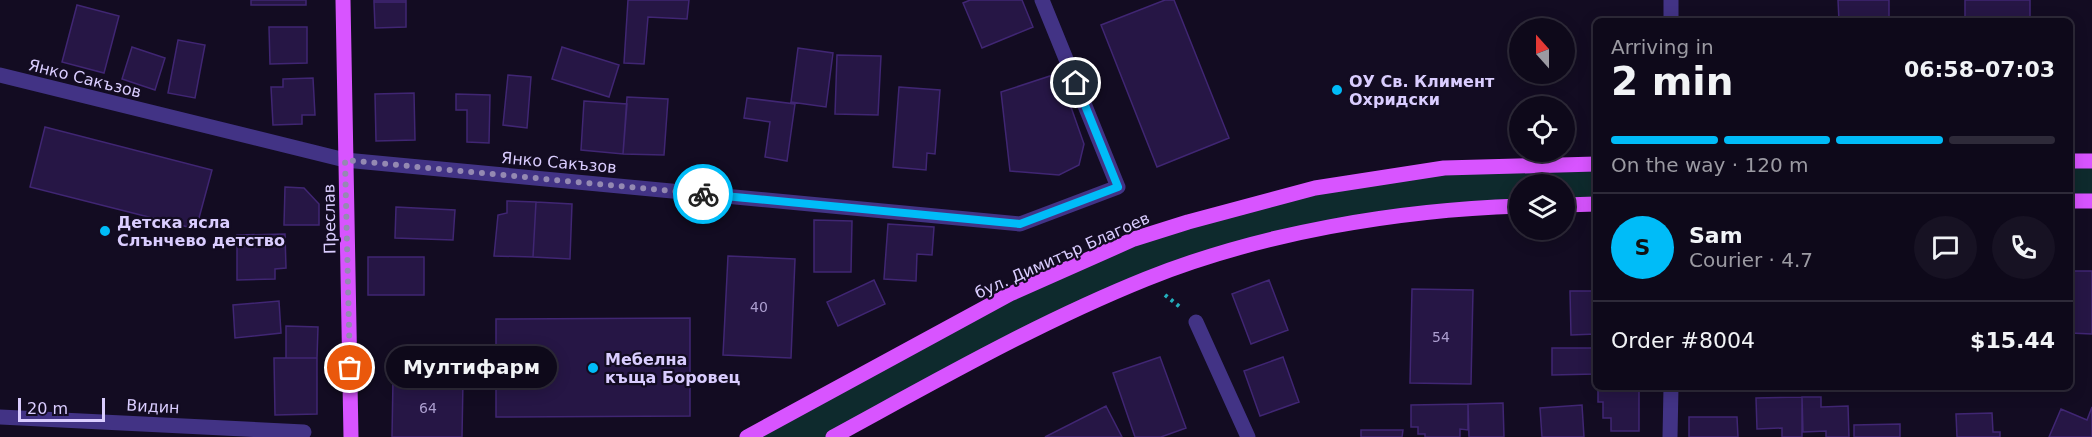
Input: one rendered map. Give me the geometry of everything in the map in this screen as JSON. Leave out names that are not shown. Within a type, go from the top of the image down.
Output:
[{"type":"main road","name":"Преслав","points":[[343,0],[351,437]]},
{"type":"main road","points":[[2073,161],[2092,160]]},
{"type":"main road","name":"бул. Димитър Благоев","points":[[747,437],[1010,294],[1134,239],[1177,225],[1315,188],[1444,168],[1593,164]]},
{"type":"main road","points":[[2073,201],[2092,201]]},
{"type":"main road","points":[[1575,205],[1593,204]]},
{"type":"main road","points":[[833,437],[1027,332],[1147,279],[1203,259],[1316,229],[1456,208],[1509,207]]},
{"type":"street","name":"Янко Сакъзов","points":[[0,75],[345,160],[1020,224],[1118,187],[1042,0]]},
{"type":"street","points":[[1671,0],[1671,18]]},
{"type":"street","points":[[1196,322],[1248,437]]},
{"type":"street","points":[[1671,390],[1671,437]]},
{"type":"street","name":"Видин","points":[[0,417],[304,432]]},
{"type":"path","points":[[1147,279],[1196,322]]},
{"type":"green space","points":[[2073,161],[2092,161],[2092,201],[2073,201]]},
{"type":"green space","points":[[1593,164],[1593,204],[1575,205],[1575,174],[1509,174],[1509,207],[1316,229],[1147,279],[833,437],[747,437],[1010,294],[1188,222],[1444,168]]},
{"type":"building","points":[[251,0],[306,0],[306,5],[251,5]]},
{"type":"building","points":[[374,0],[406,0],[406,2],[374,2]]},
{"type":"building","points":[[628,0],[689,0],[687,19],[648,17],[644,64],[624,63]]},
{"type":"building","points":[[970,0],[1022,0],[1033,27],[982,48],[963,3]]},
{"type":"building","points":[[1165,0],[1174,0],[1229,138],[1157,167],[1101,25]]},
{"type":"building","points":[[1838,0],[1889,0],[1889,18],[1839,18]]},
{"type":"building","points":[[1965,0],[2030,0],[2030,18],[1965,18]]},
{"type":"building","points":[[374,2],[406,2],[406,27],[375,28]]},
{"type":"building","points":[[77,5],[119,16],[104,73],[62,62]]},
{"type":"building","points":[[269,27],[307,27],[307,63],[270,64]]},
{"type":"building","points":[[178,40],[205,45],[195,98],[168,93]]},
{"type":"building","points":[[132,47],[165,58],[155,90],[122,79]]},
{"type":"building","points":[[562,47],[619,65],[609,97],[552,79]]},
{"type":"building","points":[[798,48],[833,53],[826,107],[791,102]]},
{"type":"building","points":[[837,55],[881,56],[878,115],[835,114]]},
{"type":"building","points":[[1059,73],[1084,144],[1079,165],[1059,175],[1010,171],[1001,92]]},
{"type":"building","points":[[508,75],[531,77],[527,128],[503,125]]},
{"type":"building","points":[[313,78],[315,115],[302,115],[302,124],[273,125],[271,87],[283,87],[283,79]]},
{"type":"building","points":[[899,87],[940,90],[935,154],[927,153],[926,170],[893,167]]},
{"type":"building","points":[[414,93],[415,140],[376,141],[375,94]]},
{"type":"building","points":[[456,94],[490,95],[489,143],[467,142],[467,110],[456,110]]},
{"type":"building","points":[[627,97],[668,99],[664,155],[623,154]]},
{"type":"building","points":[[747,98],[795,104],[787,161],[765,157],[770,122],[744,118]]},
{"type":"building","points":[[584,101],[627,104],[623,154],[581,150]]},
{"type":"building","points":[[45,127],[212,170],[196,229],[30,187]]},
{"type":"building","points":[[285,187],[304,188],[319,204],[319,225],[284,225]]},
{"type":"building","points":[[507,201],[536,202],[533,257],[494,256],[498,215],[507,213]]},
{"type":"building","points":[[536,202],[572,204],[570,259],[533,257]]},
{"type":"building","points":[[396,207],[455,210],[453,240],[395,238]]},
{"type":"building","points":[[814,220],[852,221],[851,272],[814,272]]},
{"type":"building","points":[[888,224],[934,227],[932,255],[917,254],[916,281],[884,279]]},
{"type":"building","points":[[285,234],[286,268],[275,269],[275,279],[237,280],[237,235]]},
{"type":"building","points":[[728,256],[795,259],[791,358],[723,355]]},
{"type":"building","points":[[368,257],[424,257],[424,295],[368,295]]},
{"type":"building","points":[[2073,271],[2092,271],[2092,334],[2073,333]]},
{"type":"building","points":[[874,280],[885,304],[838,326],[827,302]]},
{"type":"building","points":[[1269,280],[1288,330],[1251,344],[1232,294]]},
{"type":"building","points":[[1412,289],[1473,290],[1471,384],[1410,383]]},
{"type":"building","points":[[1570,291],[1593,291],[1593,334],[1571,335]]},
{"type":"building","points":[[279,301],[281,333],[235,338],[233,305]]},
{"type":"building","name":"Мебелна къща Боровец","points":[[690,318],[690,416],[496,417],[496,319]]},
{"type":"building","points":[[286,326],[318,327],[317,358],[286,358]]},
{"type":"building","points":[[1552,348],[1593,348],[1593,374],[1552,375]]},
{"type":"building","points":[[1160,357],[1186,428],[1161,437],[1135,437],[1113,373]]},
{"type":"building","points":[[1283,357],[1299,402],[1260,416],[1244,371]]},
{"type":"building","points":[[274,358],[317,358],[317,414],[275,415]]},
{"type":"building","points":[[393,379],[463,380],[462,437],[392,437]]},
{"type":"building","points":[[1598,390],[1639,390],[1639,431],[1611,431],[1611,418],[1603,418],[1603,402],[1598,402]]},
{"type":"building","points":[[1802,397],[1802,437],[1782,437],[1782,428],[1757,429],[1756,398]]},
{"type":"building","points":[[1802,397],[1821,397],[1821,407],[1848,406],[1849,437],[1826,437],[1826,431],[1803,432]]},
{"type":"building","points":[[1503,403],[1504,437],[1469,437],[1468,404]]},
{"type":"building","points":[[1468,404],[1468,430],[1460,429],[1460,437],[1425,437],[1425,434],[1418,434],[1418,427],[1411,427],[1411,405]]},
{"type":"building","points":[[1582,405],[1584,437],[1542,437],[1540,408]]},
{"type":"building","points":[[1106,406],[1122,437],[1045,437]]},
{"type":"building","points":[[2092,407],[2092,437],[2049,437],[2061,409],[2087,420]]},
{"type":"building","points":[[1992,413],[1993,432],[2000,432],[2000,437],[1957,437],[1956,414]]},
{"type":"building","points":[[1689,417],[1737,417],[1738,437],[1689,437]]},
{"type":"building","points":[[1900,424],[1900,437],[1854,437],[1854,425]]},
{"type":"building","points":[[1361,430],[1403,430],[1402,437],[1361,437]]},
{"type":"way so far","points":[[350,368],[345,160],[703,194]]},
{"type":"place","name":"ОУ Св. Климент Охридски","points":[[1337,90]]},
{"type":"place","name":"Детска ясла Слънчево детство","points":[[105,231]]},
{"type":"place","name":"Мултифарм","points":[[350,368]]},
{"type":"place","name":"Мебелна къща Боровец","points":[[593,368]]},
{"type":"route","points":[[703,194],[1020,224],[1118,187],[1076,83]]}]
